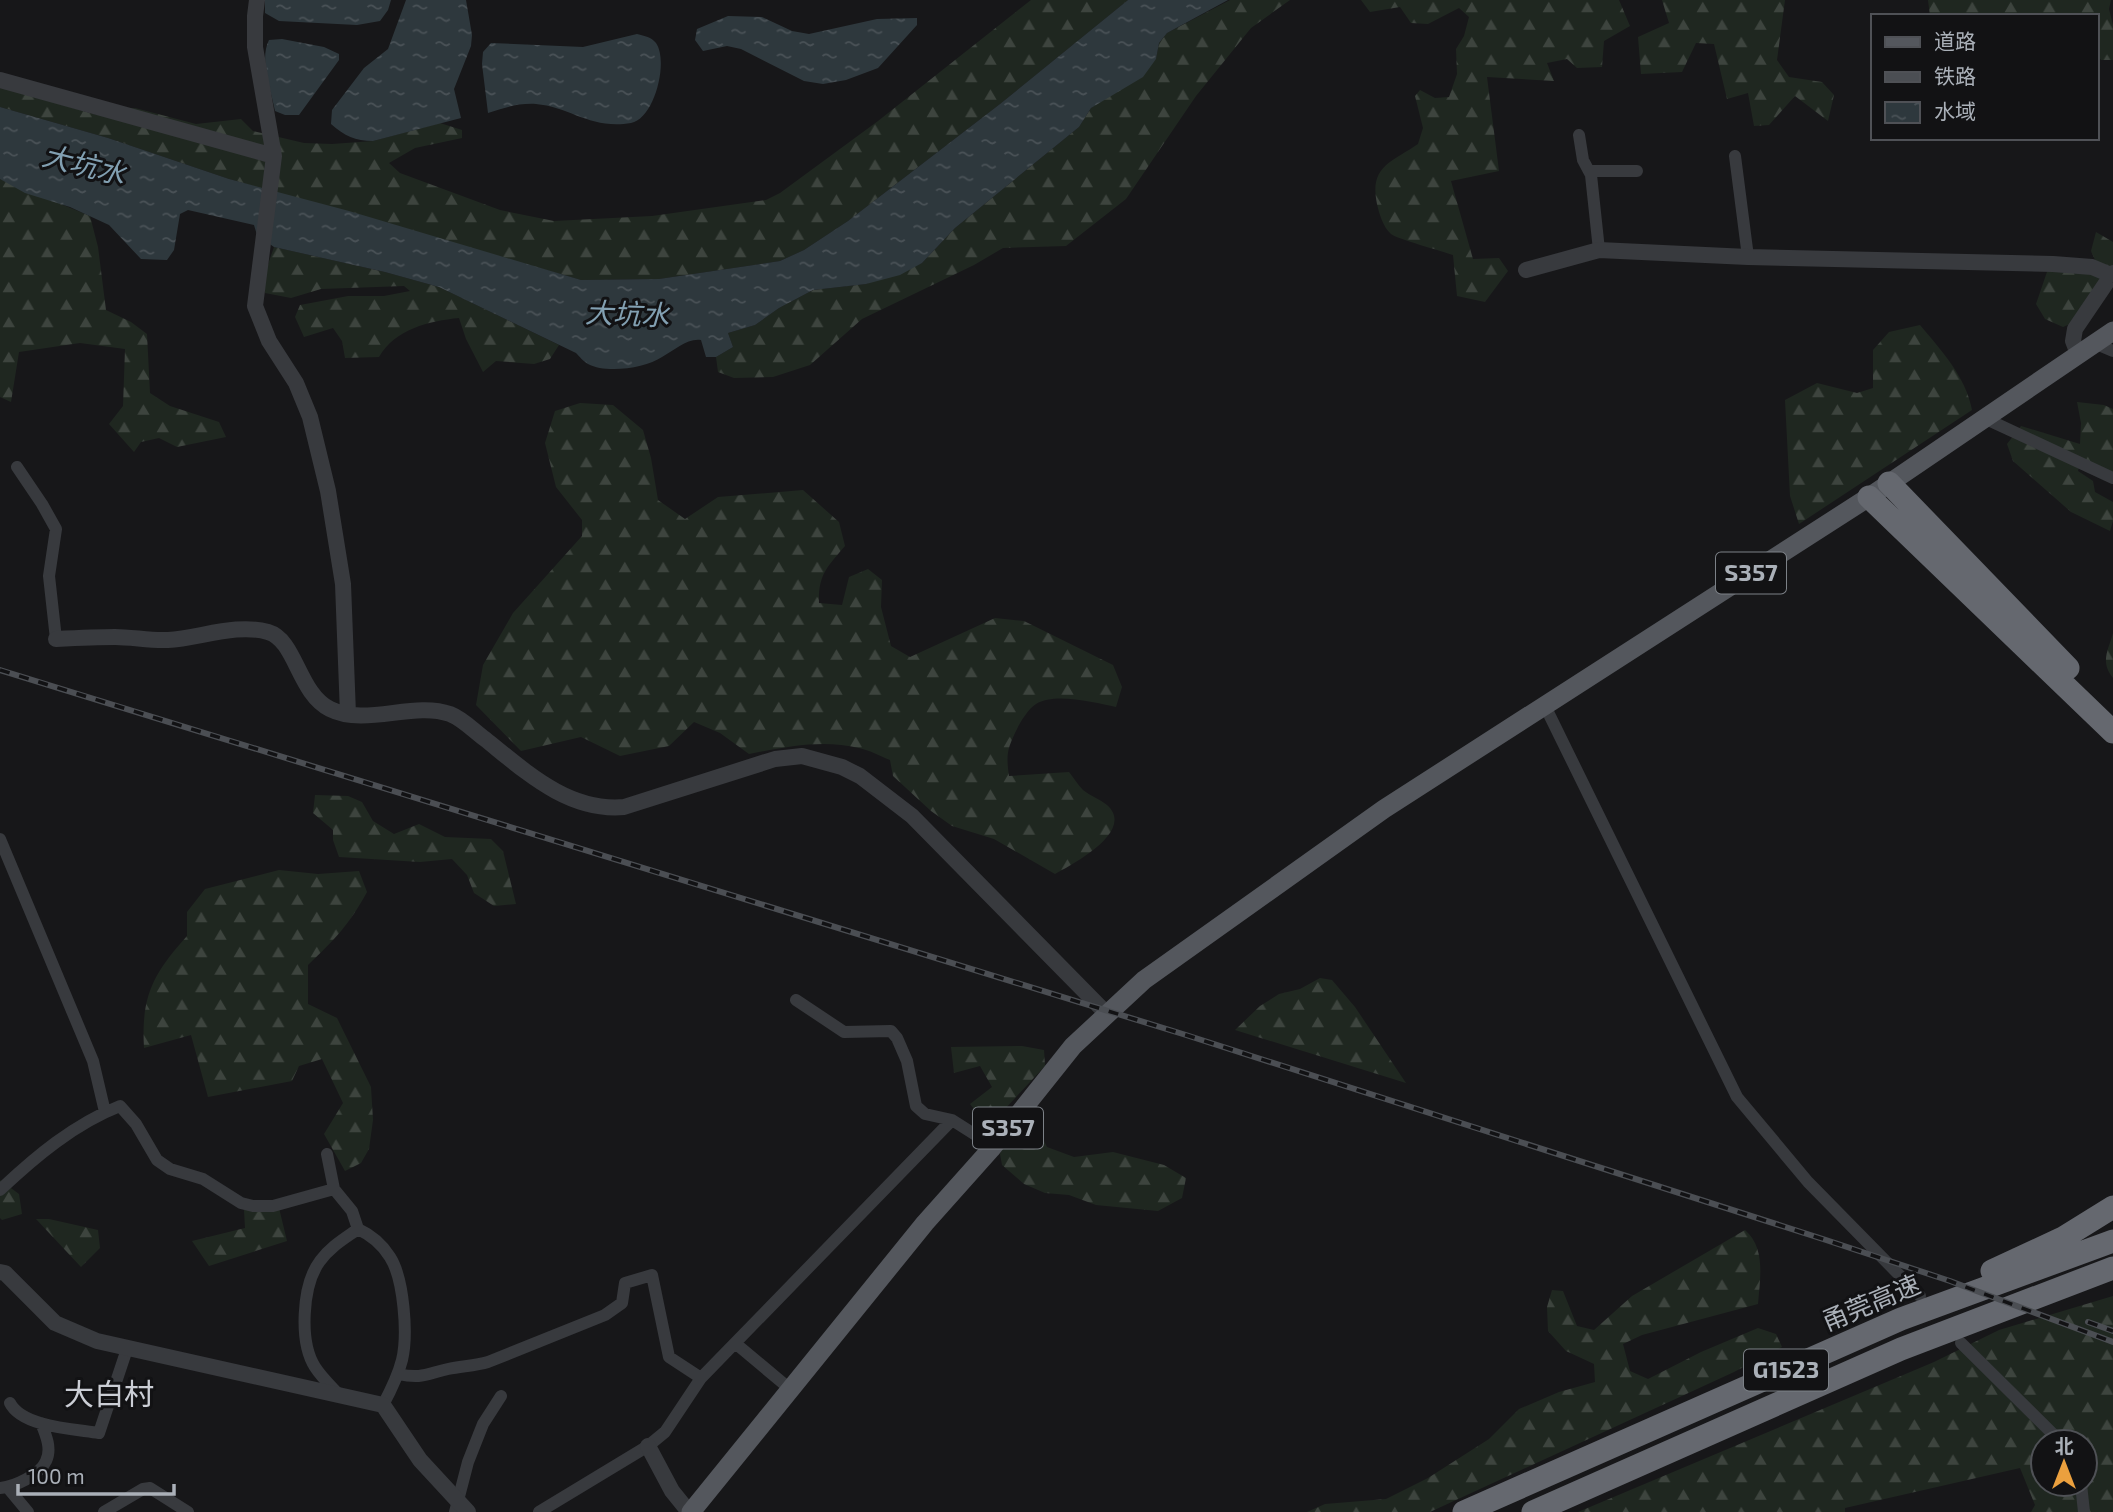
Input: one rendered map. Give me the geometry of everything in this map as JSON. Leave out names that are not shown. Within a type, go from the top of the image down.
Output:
[{"type":"highway","points":[[1889,483],[2113,712]]},
{"type":"highway","points":[[1869,497],[2113,732]]},
{"type":"highway","points":[[1901,1319],[1988,1273],[2063,1238],[2113,1207]]},
{"type":"highway","name":"甬莞高速","points":[[1464,1512],[1901,1319],[2113,1241]]},
{"type":"highway","name":"甬莞高速","points":[[1533,1512],[1901,1349],[2113,1268]]},
{"type":"main road","name":"S357","points":[[690,1512],[1073,1046],[1144,980],[1384,809],[1869,497],[2113,331]]},
{"type":"street","points":[[257,0],[255,47],[274,163],[255,306],[269,341],[296,383],[310,417],[328,491],[343,584],[348,714]]},
{"type":"street","points":[[0,80],[274,163]]},
{"type":"street","points":[[1578,135],[1583,160],[1589,171],[1599,250]]},
{"type":"street","points":[[1735,156],[1748,257]]},
{"type":"street","points":[[1589,171],[1637,171]]},
{"type":"street","points":[[1526,270],[1599,250],[1654,255],[2092,267],[2112,274],[2075,329],[2073,341],[2086,349],[2113,351]]},
{"type":"street","points":[[1984,418],[2113,478]]},
{"type":"street","points":[[17,467],[43,504],[56,529],[50,576],[57,639],[114,637],[166,640],[254,630],[271,633],[287,646],[300,678],[317,699],[330,709],[348,714],[387,714],[431,709],[453,715],[537,781],[579,802],[605,808],[624,807],[775,759],[802,756],[842,767],[860,776],[912,816],[1107,1014]]},
{"type":"street","points":[[1545,706],[1737,1097],[1808,1182],[1920,1296]]},
{"type":"street","points":[[0,839],[93,1061],[105,1112]]},
{"type":"street","points":[[796,1000],[844,1031],[891,1031],[907,1061],[916,1106],[925,1114],[952,1120],[993,1146]]},
{"type":"street","points":[[0,1190],[29,1163],[71,1132],[120,1106],[136,1124],[158,1160],[170,1169],[203,1179],[241,1203],[273,1206],[334,1189]]},
{"type":"street","points":[[540,1512],[648,1447],[665,1432],[701,1378],[952,1120]]},
{"type":"street","points":[[327,1154],[334,1189],[352,1211],[358,1229],[380,1243],[397,1273],[404,1323],[403,1357],[383,1405]]},
{"type":"street","points":[[341,1397],[314,1366],[308,1346],[306,1295],[309,1280],[319,1262],[332,1247],[358,1229]]},
{"type":"street","points":[[0,1272],[5,1273],[55,1323],[97,1341],[383,1405],[420,1460],[460,1509]]},
{"type":"street","points":[[398,1374],[415,1378],[488,1362],[605,1315],[622,1303],[625,1283],[652,1275],[669,1357],[701,1378]]},
{"type":"street","points":[[735,1343],[790,1389]]},
{"type":"street","points":[[1961,1343],[2047,1428]]},
{"type":"street","points":[[10,1403],[13,1410],[41,1423],[99,1433],[127,1349]]},
{"type":"street","points":[[460,1509],[468,1462],[483,1424],[500,1396]]},
{"type":"street","points":[[28,1512],[4,1488],[29,1477],[45,1464],[48,1458],[48,1439],[41,1423]]},
{"type":"street","points":[[648,1447],[672,1491],[690,1512]]},
{"type":"street","points":[[104,1512],[143,1489],[150,1488],[188,1512]]},
{"type":"green space","points":[[1031,0],[1128,0],[1000,104],[848,221],[804,250],[780,261],[659,279],[581,280],[229,179],[108,138],[0,107],[0,87],[97,115],[122,108],[135,108],[196,124],[241,119],[253,131],[304,143],[373,141],[440,123],[462,130],[462,138],[415,148],[389,163],[400,173],[500,210],[554,221],[652,216],[766,200],[780,193],[878,121]]},
{"type":"green space","points":[[1230,0],[1290,0],[1251,28],[1196,96],[1126,199],[1066,246],[1003,248],[974,265],[862,319],[810,365],[773,377],[734,378],[718,372],[716,357],[733,347],[728,333],[755,325],[779,308],[813,290],[866,284],[922,263],[955,228],[1079,127],[1091,108],[1156,59],[1159,43],[1167,33]]},
{"type":"green space","points":[[1361,0],[1619,0],[1630,26],[1604,41],[1602,67],[1577,68],[1567,59],[1547,63],[1554,81],[1487,77],[1499,171],[1451,181],[1473,259],[1499,258],[1508,271],[1485,302],[1457,296],[1453,255],[1391,234],[1380,216],[1375,191],[1376,181],[1385,167],[1418,144],[1423,128],[1415,96],[1420,90],[1435,98],[1449,97],[1457,74],[1456,49],[1464,36],[1469,17],[1459,8],[1428,24],[1411,23],[1400,7],[1370,12]]},
{"type":"green space","points":[[1662,0],[1785,0],[1777,60],[1789,77],[1822,82],[1834,95],[1828,121],[1795,96],[1769,125],[1754,126],[1748,93],[1727,99],[1714,44],[1696,43],[1682,72],[1641,74],[1638,37],[1669,23]]},
{"type":"green space","points":[[1928,0],[2111,0],[2109,9],[2113,25],[2113,60],[2101,60],[2099,58],[2099,14],[1930,14]]},
{"type":"green space","points":[[0,179],[90,216],[98,247],[106,310],[131,322],[147,334],[150,393],[170,406],[219,422],[226,437],[177,447],[159,438],[141,442],[134,452],[109,424],[123,406],[125,349],[80,343],[19,352],[11,402],[0,397]]},
{"type":"green space","points":[[2096,232],[2113,242],[2113,266],[2110,268],[2096,262],[2091,251]]},
{"type":"green space","points":[[274,247],[439,287],[559,345],[550,359],[534,364],[496,361],[483,372],[466,339],[459,318],[436,321],[403,333],[386,347],[379,357],[345,358],[342,341],[333,328],[304,337],[295,317],[300,305],[348,296],[384,296],[410,291],[404,286],[321,289],[291,298],[265,293],[265,273]]},
{"type":"green space","points":[[2048,269],[2085,271],[2099,278],[2100,287],[2070,324],[2063,327],[2045,319],[2036,304]]},
{"type":"green space","points":[[1920,325],[1958,375],[1972,410],[1799,524],[1790,496],[1785,400],[1817,383],[1857,393],[1873,388],[1873,350],[1889,332]]},
{"type":"green space","points":[[2077,402],[2104,405],[2113,409],[2113,473],[2080,463],[2078,471],[2093,481],[2095,492],[2113,502],[2110,531],[2071,512],[2013,461],[2007,444],[2021,426],[2080,444],[2081,423]]},
{"type":"green space","points":[[580,403],[613,405],[643,430],[658,500],[685,519],[718,497],[803,490],[839,522],[845,546],[822,578],[819,603],[842,605],[849,577],[868,569],[882,580],[881,607],[891,646],[910,657],[995,618],[1024,621],[1113,665],[1122,687],[1116,707],[1064,699],[1036,704],[1018,726],[1008,752],[1009,776],[1069,772],[1083,790],[1107,805],[1114,815],[1114,825],[1108,836],[1087,855],[1055,874],[994,839],[952,826],[931,811],[893,776],[890,760],[874,753],[845,745],[817,744],[749,754],[720,733],[694,722],[669,746],[620,756],[581,737],[521,751],[476,705],[483,665],[513,613],[582,536],[582,520],[556,487],[545,443],[555,411]]},
{"type":"green space","points":[[2113,633],[2113,678],[2106,661]]},
{"type":"green space","points":[[315,795],[348,796],[362,802],[373,821],[394,834],[419,824],[445,837],[491,839],[503,851],[516,904],[494,906],[474,893],[467,875],[452,859],[420,862],[339,857],[333,840],[333,830],[313,813]]},
{"type":"green space","points":[[279,870],[318,874],[359,871],[367,892],[341,931],[308,965],[308,1004],[337,1018],[371,1087],[373,1120],[369,1149],[361,1163],[345,1171],[324,1134],[343,1103],[322,1059],[299,1066],[292,1081],[208,1097],[191,1035],[144,1048],[147,1000],[158,974],[187,936],[187,912],[205,889]]},
{"type":"green space","points":[[1320,978],[1332,980],[1355,1007],[1406,1083],[1235,1030],[1260,1006],[1279,994],[1300,989]]},
{"type":"green space","points":[[1022,1046],[1044,1050],[1045,1066],[988,1127],[970,1104],[992,1087],[980,1066],[954,1073],[951,1047]]},
{"type":"green space","points":[[1034,1121],[1047,1147],[1074,1157],[1113,1152],[1164,1165],[1186,1178],[1182,1198],[1158,1211],[1096,1205],[1069,1195],[1045,1193],[1024,1184],[1002,1165],[1000,1154],[1017,1129]]},
{"type":"green space","points":[[0,1180],[19,1194],[22,1214],[2,1220],[0,1218]]},
{"type":"green space","points":[[279,1208],[287,1241],[209,1266],[192,1241],[245,1228],[244,1210]]},
{"type":"green space","points":[[36,1219],[49,1219],[98,1230],[100,1248],[81,1267]]},
{"type":"green space","points":[[1745,1230],[1752,1237],[1759,1255],[1758,1304],[1642,1335],[1623,1344],[1630,1371],[1648,1379],[1701,1352],[1758,1328],[1776,1334],[1782,1347],[1734,1372],[1430,1512],[1307,1512],[1325,1504],[1386,1499],[1428,1478],[1489,1439],[1519,1409],[1559,1392],[1595,1382],[1594,1364],[1566,1351],[1548,1331],[1547,1307],[1552,1290],[1563,1291],[1577,1326],[1594,1330],[1632,1296]]},
{"type":"green space","points":[[2113,1296],[2113,1512],[2031,1512],[2035,1505],[2032,1498],[2099,1498],[2099,1428],[2029,1428],[2029,1490],[2020,1468],[1845,1508],[1845,1512],[1578,1512],[1934,1362],[1999,1330]]},
{"type":"water","points":[[265,0],[391,0],[380,21],[357,25],[279,21],[265,13]]},
{"type":"water","points":[[406,0],[466,0],[472,35],[471,46],[454,89],[461,118],[373,141],[350,137],[331,124],[332,110],[364,68],[388,49]]},
{"type":"water","name":"大坑水","points":[[1128,0],[1228,0],[1167,33],[1159,43],[1156,59],[1143,77],[1091,108],[1079,127],[955,228],[922,263],[900,275],[866,284],[813,290],[779,308],[755,325],[728,333],[733,347],[716,357],[706,357],[701,340],[696,340],[646,364],[615,369],[596,367],[586,363],[576,353],[439,287],[274,247],[257,235],[254,225],[188,210],[180,214],[174,250],[167,260],[141,259],[109,225],[70,207],[25,193],[0,179],[0,107],[108,138],[229,179],[349,211],[581,280],[659,279],[780,261],[804,250],[848,221],[1000,104]]},
{"type":"water","points":[[728,16],[762,17],[792,31],[809,34],[877,19],[917,18],[917,25],[878,68],[846,80],[823,84],[804,81],[741,49],[727,46],[703,51],[695,40],[697,29]]},
{"type":"water","points":[[637,34],[656,43],[661,63],[657,89],[639,119],[631,123],[604,123],[536,104],[517,105],[488,113],[482,64],[483,52],[491,43],[583,47]]},
{"type":"water","points":[[282,39],[324,47],[339,54],[339,60],[299,115],[285,115],[275,111],[269,85],[265,66],[266,48],[269,40]]},
{"type":"railway","points":[[0,670],[1186,1035],[1950,1281],[2113,1342]]},
{"type":"railway","points":[[2088,1322],[2113,1331]]},
{"type":"district","name":"大白村","points":[[109,1395]]}]
